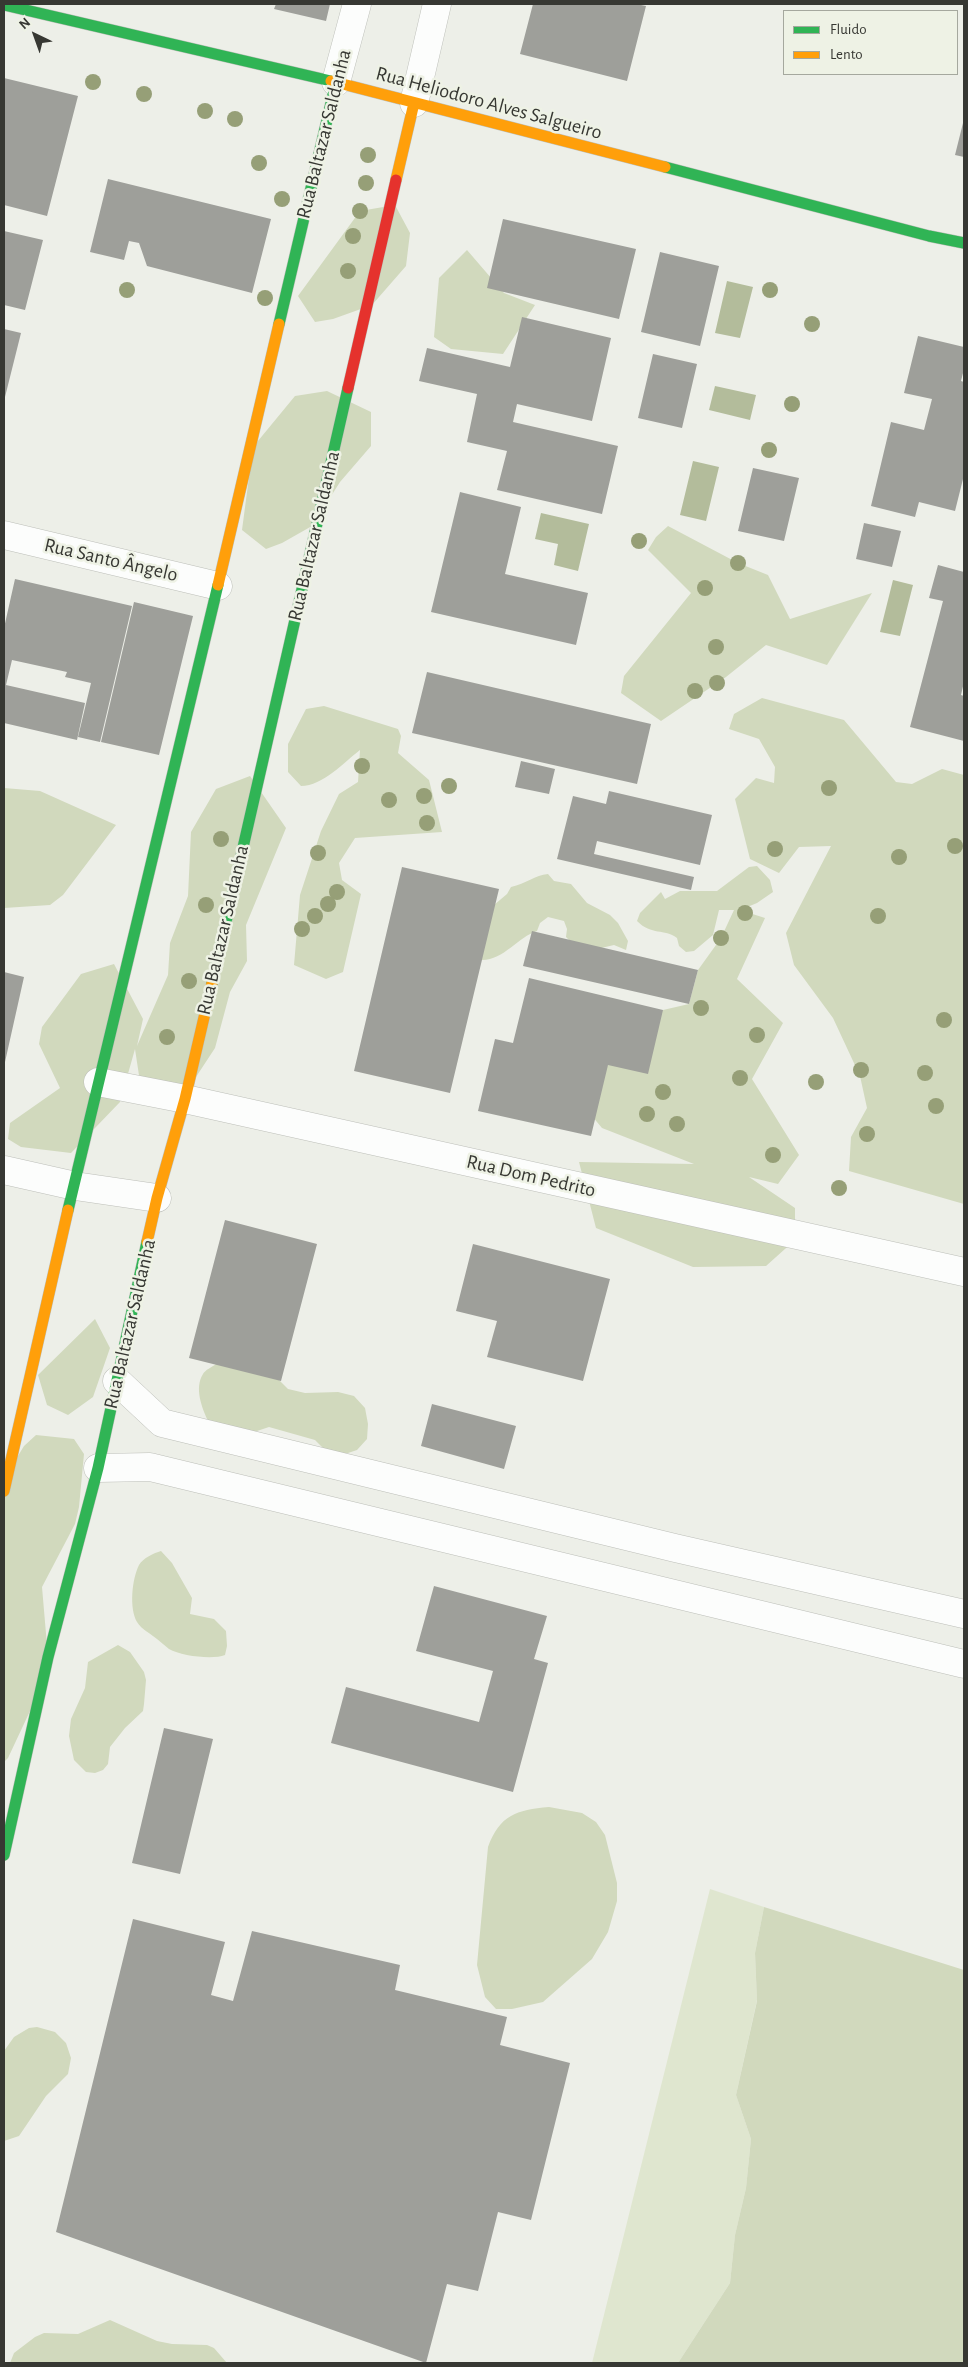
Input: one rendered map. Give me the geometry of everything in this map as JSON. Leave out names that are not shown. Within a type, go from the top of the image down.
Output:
[{"type":"main road","name":"Rua Heliodoro Alves Salgueiro","points":[[4,5],[336,82],[920,234],[964,243]]},
{"type":"main road","name":"Rua Baltazar Saldanha","points":[[4,1491],[98,1082],[218,586],[336,82]]},
{"type":"main road","name":"Rua Baltazar Saldanha","points":[[4,1856],[48,1657],[98,1468],[158,1198],[184,1099],[414,103]]},
{"type":"street","name":"Rua Baltazar Saldanha","points":[[336,82],[357,4]]},
{"type":"street","name":"Rua Baltazar Saldanha","points":[[414,103],[437,4]]},
{"type":"street","name":"Rua Santo Ângelo","points":[[4,535],[218,586]]},
{"type":"street","name":"Rua Dom Pedrito","points":[[98,1082],[184,1099],[964,1272]]},
{"type":"street","points":[[4,1170],[74,1186],[158,1198]]},
{"type":"street","points":[[117,1381],[162,1423],[675,1548],[964,1614]]},
{"type":"street","points":[[98,1468],[150,1467],[964,1664]]},
{"type":"street","points":[[665,1591],[675,1548]]},
{"type":"shaded area","points":[[395,205],[410,233],[406,266],[372,305],[333,319],[315,322],[298,296],[360,211]]},
{"type":"shaded area","points":[[467,250],[504,293],[535,305],[503,354],[451,349],[434,337],[439,278]]},
{"type":"shaded area","points":[[727,281],[753,287],[740,338],[715,333]]},
{"type":"shaded area","points":[[715,386],[756,395],[750,420],[709,410]]},
{"type":"shaded area","points":[[327,391],[371,412],[371,446],[340,482],[312,526],[282,543],[266,549],[242,530],[253,447],[295,396]]},
{"type":"shaded area","points":[[693,461],[719,467],[706,521],[680,515]]},
{"type":"shaded area","points":[[541,513],[589,524],[578,571],[554,565],[558,544],[535,539]]},
{"type":"shaded area","points":[[668,526],[738,563],[768,575],[790,619],[872,593],[827,665],[766,645],[726,677],[661,721],[621,693],[624,676],[691,593],[648,550],[656,537]]},
{"type":"shaded area","points":[[893,580],[913,585],[900,636],[880,632]]},
{"type":"shaded area","points":[[762,698],[844,720],[896,782],[912,784],[942,769],[964,775],[964,1204],[849,1171],[851,1137],[867,1108],[860,1076],[833,1018],[794,965],[786,933],[831,846],[799,847],[779,873],[750,859],[735,799],[756,778],[774,783],[775,767],[759,739],[729,729],[734,714]]},
{"type":"shaded area","points":[[324,706],[398,729],[401,736],[398,753],[429,780],[442,832],[355,838],[339,863],[342,880],[361,894],[343,972],[326,979],[294,965],[300,895],[321,831],[339,794],[358,782],[360,750],[325,778],[309,785],[301,786],[288,772],[288,744],[306,709]]},
{"type":"shaded area","points":[[250,776],[286,828],[246,925],[247,961],[230,992],[215,1048],[196,1077],[168,1096],[140,1082],[135,1049],[120,1102],[71,1153],[21,1147],[8,1139],[10,1123],[60,1088],[39,1044],[42,1027],[81,974],[114,964],[143,1019],[137,1046],[168,975],[170,943],[188,896],[191,832],[216,789]]},
{"type":"shaded area","points":[[4,788],[40,791],[116,825],[63,895],[50,905],[4,908]]},
{"type":"shaded area","points":[[757,866],[770,880],[773,892],[757,903],[740,910],[765,918],[737,979],[783,1023],[752,1079],[799,1155],[778,1184],[749,1177],[795,1208],[795,1240],[766,1266],[693,1267],[596,1228],[579,1162],[694,1164],[602,1128],[582,1104],[608,1065],[618,1035],[663,1010],[689,1004],[698,970],[721,938],[734,910],[719,910],[713,935],[694,951],[686,952],[679,946],[677,938],[672,935],[642,926],[637,921],[640,913],[661,892],[665,899],[680,891],[717,891],[749,867]]},
{"type":"shaded area","points":[[548,874],[554,881],[571,884],[587,903],[610,915],[618,923],[628,941],[626,950],[614,945],[597,949],[573,944],[566,937],[567,929],[564,921],[548,917],[540,923],[537,931],[523,938],[503,953],[496,957],[481,960],[494,905],[507,894],[511,887]]},
{"type":"shaded area","points":[[95,1319],[110,1348],[93,1397],[68,1415],[47,1405],[38,1375]]},
{"type":"shaded area","points":[[216,1364],[269,1370],[288,1389],[305,1393],[338,1392],[354,1396],[365,1408],[368,1424],[367,1439],[357,1450],[342,1455],[326,1451],[315,1440],[269,1427],[254,1432],[208,1421],[201,1404],[199,1385],[204,1373]]},
{"type":"shaded area","points":[[36,1435],[74,1439],[84,1454],[79,1507],[75,1524],[42,1587],[48,1657],[30,1711],[8,1758],[4,1762],[4,1479],[24,1446]]},
{"type":"shaded area","points":[[161,1551],[172,1563],[192,1598],[190,1614],[214,1619],[226,1631],[227,1646],[225,1655],[205,1657],[174,1651],[169,1649],[137,1622],[132,1602],[133,1585],[139,1565],[152,1554]]},
{"type":"shaded area","points":[[118,1645],[130,1652],[144,1672],[146,1680],[143,1711],[125,1728],[110,1747],[108,1764],[103,1770],[95,1773],[86,1772],[74,1760],[69,1736],[71,1719],[85,1688],[88,1662]]},
{"type":"shaded area","points":[[549,1807],[582,1813],[596,1822],[605,1835],[617,1883],[617,1901],[608,1932],[592,1959],[543,2002],[512,2009],[496,2009],[485,1997],[477,1965],[488,1847],[498,1828],[511,1816],[527,1810]]},
{"type":"shaded area","points":[[710,1889],[764,1907],[755,1953],[757,2000],[736,2095],[751,2139],[746,2188],[735,2235],[730,2283],[678,2363],[592,2363]]},
{"type":"shaded area","points":[[764,1907],[964,1970],[964,2363],[678,2363],[730,2283],[735,2235],[746,2188],[751,2139],[736,2095],[757,2001],[755,1953]]},
{"type":"shaded area","points":[[37,2027],[55,2032],[66,2043],[71,2058],[68,2074],[46,2096],[19,2136],[4,2141],[4,2051],[14,2037],[29,2028]]},
{"type":"shaded area","points":[[110,2320],[157,2341],[172,2344],[207,2345],[214,2348],[227,2363],[10,2363],[14,2353],[35,2337],[44,2333],[78,2334]]},
{"type":"building","points":[[276,4],[330,4],[326,21],[274,9]]},
{"type":"building","points":[[533,4],[636,4],[646,6],[627,81],[520,54]]},
{"type":"building","points":[[4,78],[78,96],[47,216],[4,205]]},
{"type":"building","points":[[964,119],[964,157],[955,155]]},
{"type":"building","points":[[108,179],[271,219],[252,293],[147,266],[139,243],[129,241],[124,260],[90,252]]},
{"type":"building","points":[[503,219],[636,249],[619,319],[487,288]]},
{"type":"building","points":[[4,231],[43,240],[25,310],[4,305]]},
{"type":"building","points":[[660,252],[719,266],[700,346],[641,332]]},
{"type":"building","points":[[522,317],[611,338],[592,421],[517,404],[513,422],[618,446],[602,514],[497,490],[507,451],[467,442],[477,394],[419,381],[427,348],[510,367]]},
{"type":"building","points":[[4,329],[21,333],[4,401]]},
{"type":"building","points":[[918,336],[964,347],[964,369],[961,381],[964,382],[964,475],[955,511],[919,502],[915,517],[871,506],[891,422],[924,430],[932,399],[904,393]]},
{"type":"building","points":[[653,354],[697,364],[682,428],[638,418]]},
{"type":"building","points":[[753,468],[799,478],[784,541],[738,531]]},
{"type":"building","points":[[460,492],[521,507],[505,574],[588,593],[576,645],[431,612]]},
{"type":"building","points":[[864,523],[901,531],[892,567],[856,559]]},
{"type":"building","points":[[938,565],[964,572],[964,682],[961,695],[964,696],[964,741],[910,727],[943,601],[929,598]]},
{"type":"building","points":[[15,579],[132,606],[100,742],[78,737],[91,683],[65,677],[67,672],[12,660],[6,685],[85,703],[77,740],[4,723],[4,628]]},
{"type":"building","points":[[134,602],[193,616],[159,755],[101,742]]},
{"type":"building","points":[[427,672],[651,724],[637,784],[412,733]]},
{"type":"building","points":[[521,761],[555,769],[549,794],[515,787]]},
{"type":"building","points":[[609,791],[712,815],[700,865],[597,841],[594,854],[694,877],[691,890],[557,859],[573,796],[606,804]]},
{"type":"building","points":[[402,867],[499,889],[450,1093],[354,1071]]},
{"type":"building","points":[[532,931],[698,970],[689,1004],[523,966]]},
{"type":"building","points":[[4,972],[24,977],[5,1062],[4,1062]]},
{"type":"building","points":[[529,978],[663,1010],[648,1074],[608,1065],[591,1136],[478,1111],[495,1039],[513,1043]]},
{"type":"building","points":[[225,1220],[317,1244],[281,1381],[189,1358]]},
{"type":"building","points":[[473,1244],[610,1279],[583,1381],[487,1357],[497,1321],[456,1311]]},
{"type":"building","points":[[432,1404],[516,1426],[504,1469],[421,1446]]},
{"type":"building","points":[[434,1586],[547,1616],[534,1659],[548,1663],[513,1792],[331,1743],[346,1687],[479,1722],[493,1671],[416,1651]]},
{"type":"building","points":[[164,1728],[213,1739],[180,1874],[132,1863]]},
{"type":"building","points":[[133,1919],[225,1942],[211,1995],[233,2001],[252,1931],[400,1965],[395,1990],[507,2017],[500,2045],[570,2063],[531,2220],[498,2212],[478,2291],[447,2284],[426,2363],[56,2232]]},
{"type":"traffic: fast","points":[[4,5],[331,81]]},
{"type":"traffic: fast","points":[[279,324],[336,82]]},
{"type":"traffic: fast","points":[[665,167],[929,236],[964,243]]},
{"type":"traffic: fast","points":[[212,983],[348,388]]},
{"type":"traffic: fast","points":[[68,1210],[218,585]]},
{"type":"traffic: fast","points":[[4,1855],[48,1657],[98,1468],[147,1242]]},
{"type":"traffic: slow","points":[[331,81],[665,167]]},
{"type":"traffic: slow","points":[[396,180],[414,103]]},
{"type":"traffic: slow","points":[[218,585],[279,324]]},
{"type":"traffic: slow","points":[[147,1242],[157,1198],[185,1099],[212,983]]},
{"type":"traffic: slow","points":[[4,1491],[68,1210]]},
{"type":"traffic: jam","points":[[348,388],[396,180]]}]
